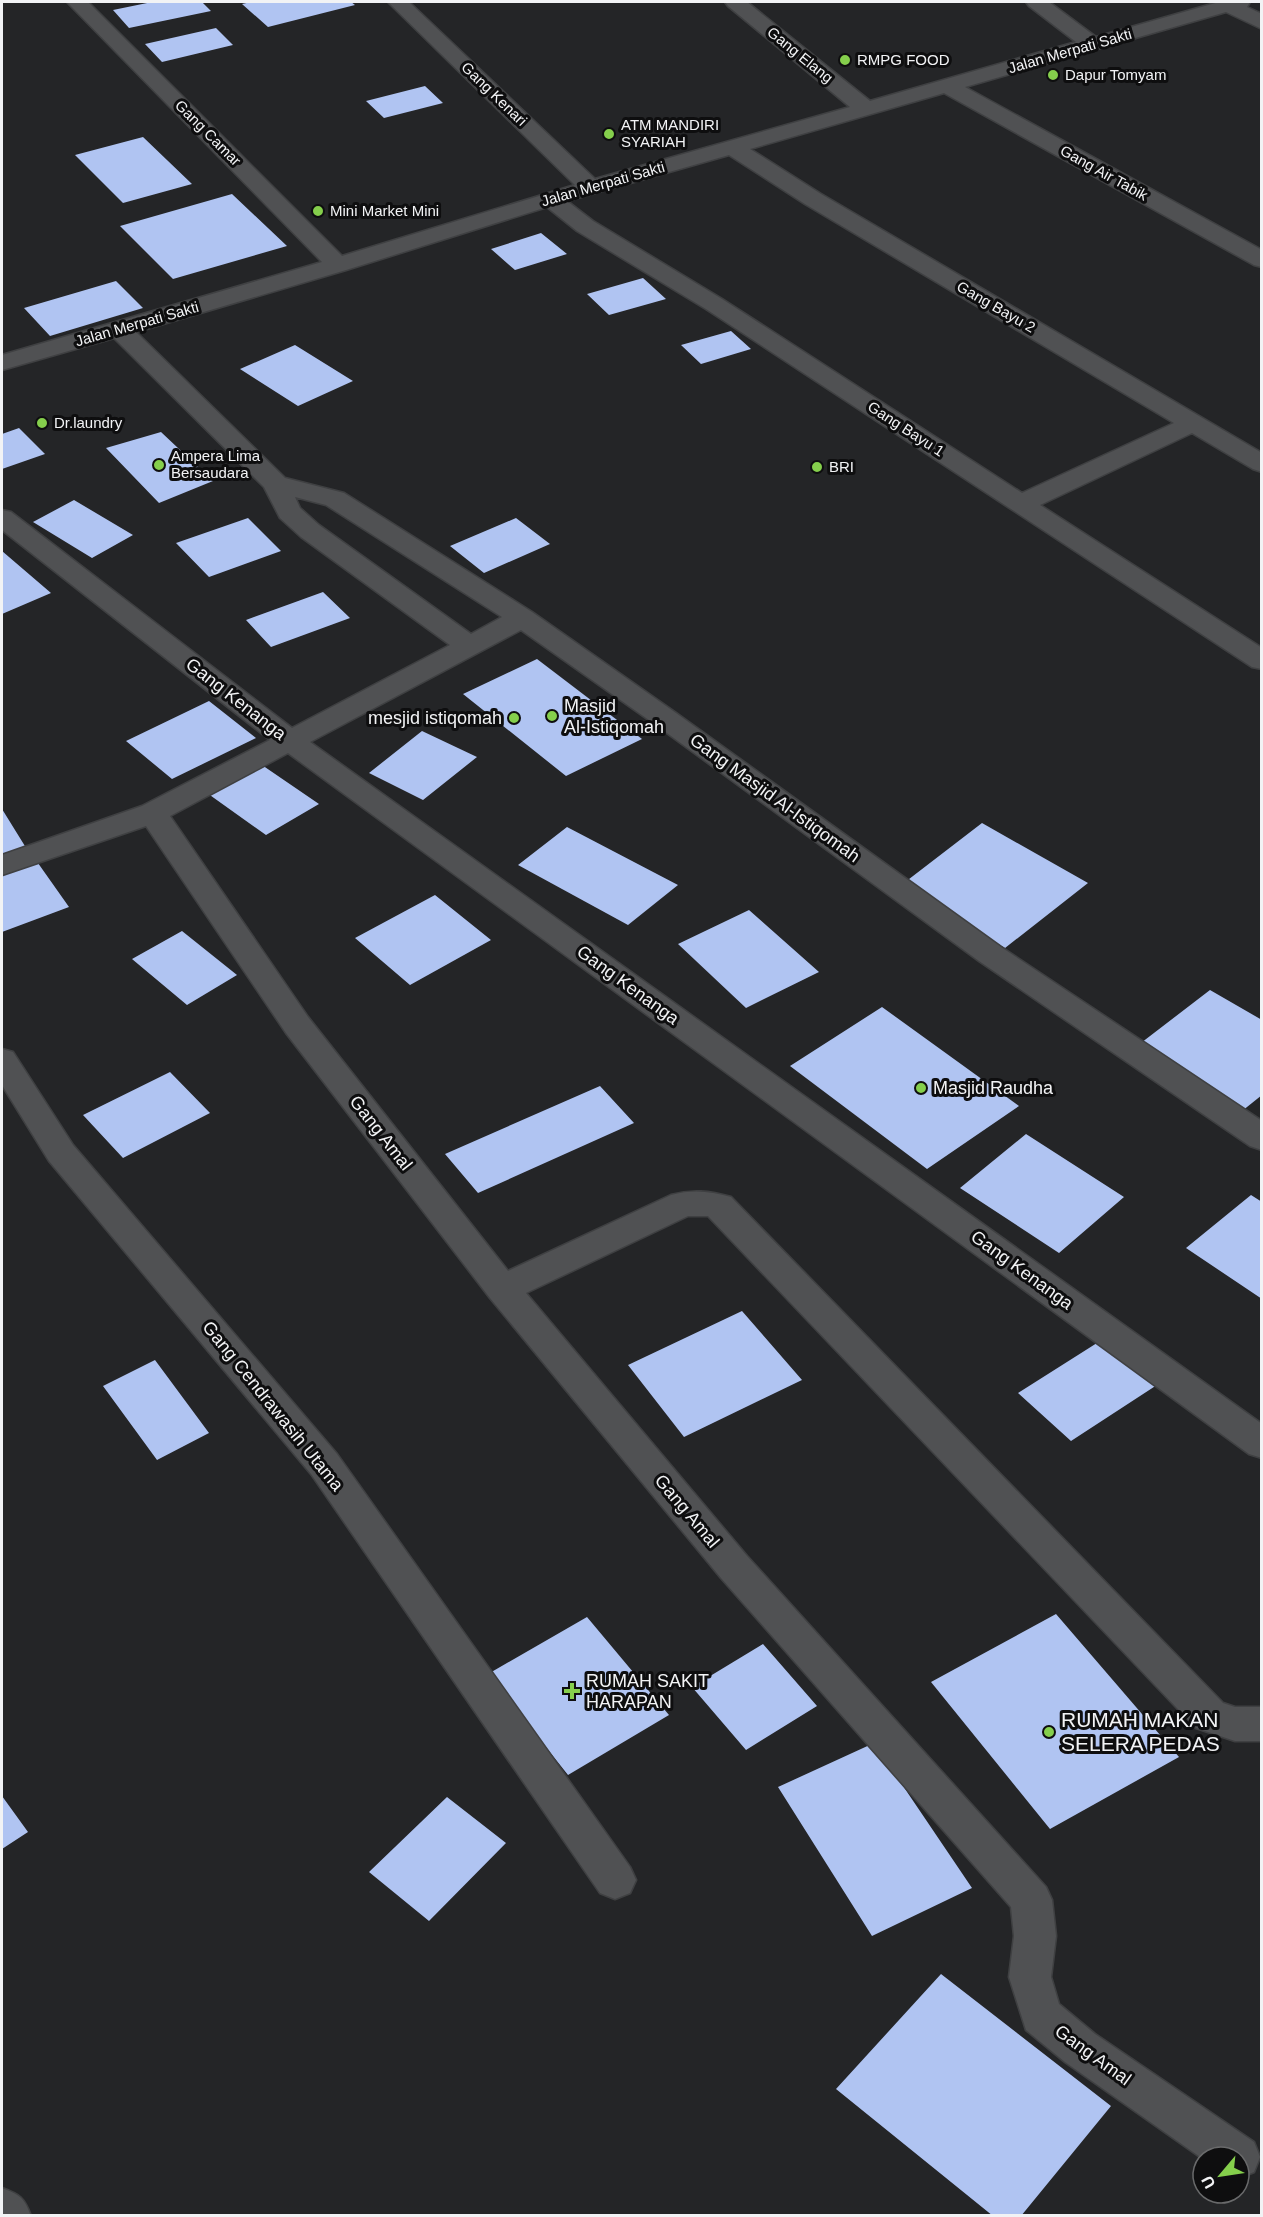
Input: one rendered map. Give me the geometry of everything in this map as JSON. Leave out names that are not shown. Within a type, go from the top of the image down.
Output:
[{"type":"street","name":"Gang Camar","points":[[77,2],[338,265]]},
{"type":"street","name":"Gang Kenari","points":[[398,2],[590,187]]},
{"type":"street","name":"Gang Elang","points":[[735,2],[866,109]]},
{"type":"street","points":[[1036,2],[1092,44]]},
{"type":"street","name":"Jalan Merpati Sakti","points":[[10,361],[338,265],[550,198],[1234,3]]},
{"type":"street","points":[[1234,3],[1262,23]]},
{"type":"street","name":"Gang Air Tabik","points":[[947,86],[1262,260]]},
{"type":"street","name":"Gang Bayu 2","points":[[732,147],[823,205],[1262,464]]},
{"type":"street","name":"Gang Bayu 1","points":[[550,198],[585,226],[714,304],[1262,661]]},
{"type":"street","points":[[119,329],[276,484],[290,512],[310,531],[470,646]]},
{"type":"street","points":[[2,336],[10,361]]},
{"type":"street","points":[[1020,504],[1194,423]]},
{"type":"street","name":"Gang Masjid Al-Istiqomah","points":[[276,484],[335,499],[522,618],[666,719],[990,954],[1262,1138]]},
{"type":"street","name":"Gang Kenanga","points":[[2,518],[290,741],[1262,1444]]},
{"type":"street","points":[[2,865],[153,813],[522,618]]},
{"type":"street","name":"Gang Amal","points":[[153,813],[297,1025],[502,1289],[734,1567],[1031,1900],[1035,1936],[1030,1977],[1041,2016],[1080,2048],[1221,2145]]},
{"type":"street","name":"Gang Cendrawasih Utama","points":[[2,1060],[61,1153],[324,1464],[615,1880]]},
{"type":"street","points":[[502,1289],[683,1204],[706,1203],[719,1206],[1210,1716],[1235,1724],[1262,1724]]},
{"type":"street","points":[[2,2210],[9,2216]]},
{"type":"building","points":[[152,2],[202,2],[211,11],[129,28],[113,10]]},
{"type":"building","points":[[251,2],[351,2],[355,5],[268,27],[242,4]]},
{"type":"building","points":[[216,28],[233,45],[162,62],[145,44]]},
{"type":"building","points":[[425,86],[443,103],[384,118],[366,101]]},
{"type":"building","points":[[143,137],[192,184],[123,203],[75,155]]},
{"type":"building","points":[[232,194],[287,246],[173,279],[120,226]]},
{"type":"building","points":[[541,233],[567,254],[515,270],[491,249]]},
{"type":"building","points":[[643,278],[666,299],[609,315],[587,294]]},
{"type":"building","points":[[116,281],[143,308],[50,336],[24,308]]},
{"type":"building","points":[[731,331],[751,349],[701,364],[681,345]]},
{"type":"building","points":[[295,345],[353,381],[298,406],[240,369]]},
{"type":"building","points":[[19,428],[45,454],[2,469],[2,434]]},
{"type":"building","name":"Ampera Lima Bersaudara","points":[[161,432],[213,481],[159,503],[106,448]]},
{"type":"building","points":[[74,500],[133,535],[92,558],[33,522]]},
{"type":"building","points":[[248,518],[281,551],[209,577],[176,543]]},
{"type":"building","points":[[516,518],[550,544],[484,573],[450,546]]},
{"type":"building","points":[[2,551],[51,593],[2,614]]},
{"type":"building","points":[[323,592],[350,618],[271,647],[246,620]]},
{"type":"building","name":"Masjid Al-Istiqomah","points":[[537,659],[642,739],[566,776],[463,694]]},
{"type":"building","points":[[209,701],[256,738],[172,779],[126,741]]},
{"type":"building","points":[[422,731],[477,757],[423,800],[369,773]]},
{"type":"building","points":[[259,763],[319,804],[266,835],[207,793]]},
{"type":"building","points":[[2,809],[28,851],[2,859]]},
{"type":"building","points":[[982,823],[1088,883],[1005,948],[900,886]]},
{"type":"building","points":[[567,827],[678,885],[628,925],[518,865]]},
{"type":"building","points":[[33,856],[69,907],[2,932],[2,868]]},
{"type":"building","points":[[435,895],[491,940],[410,985],[355,938]]},
{"type":"building","points":[[749,910],[819,972],[746,1008],[678,944]]},
{"type":"building","points":[[182,931],[237,975],[187,1005],[132,959]]},
{"type":"building","points":[[1210,990],[1262,1020],[1262,1095],[1242,1111],[1137,1046]]},
{"type":"building","points":[[882,1007],[1019,1106],[927,1169],[790,1066]]},
{"type":"building","points":[[170,1072],[210,1113],[123,1158],[83,1115]]},
{"type":"building","points":[[600,1086],[634,1123],[478,1193],[445,1154]]},
{"type":"building","points":[[1026,1134],[1124,1197],[1059,1253],[960,1188]]},
{"type":"building","points":[[1251,1195],[1262,1202],[1262,1299],[1186,1248]]},
{"type":"building","points":[[742,1311],[802,1380],[684,1437],[628,1365]]},
{"type":"building","points":[[1108,1336],[1160,1383],[1071,1441],[1018,1393]]},
{"type":"building","points":[[155,1360],[209,1433],[157,1460],[103,1386]]},
{"type":"building","points":[[1056,1614],[1179,1757],[1050,1829],[931,1682]]},
{"type":"building","points":[[587,1617],[669,1715],[568,1775],[488,1674]]},
{"type":"building","points":[[763,1644],[817,1706],[746,1750],[692,1687]]},
{"type":"building","points":[[874,1743],[972,1888],[872,1936],[778,1787]]},
{"type":"building","points":[[2,1796],[28,1832],[2,1849]]},
{"type":"building","points":[[447,1797],[506,1843],[429,1921],[369,1872]]},
{"type":"building","points":[[941,1974],[1111,2106],[1021,2216],[993,2216],[836,2089]]},
{"type":"place","name":"RMPG FOOD","points":[[845,60]]},
{"type":"place","name":"Dapur Tomyam","points":[[1053,75]]},
{"type":"place","name":"ATM MANDIRI SYARIAH","points":[[609,134]]},
{"type":"place","name":"Mini Market Mini","points":[[318,211]]},
{"type":"place","name":"Dr.laundry","points":[[42,423]]},
{"type":"place","name":"Ampera Lima Bersaudara","points":[[159,465]]},
{"type":"place","name":"BRI","points":[[817,467]]},
{"type":"place","name":"Masjid Al-Istiqomah","points":[[552,716]]},
{"type":"place","name":"mesjid istiqomah","points":[[514,718]]},
{"type":"place","name":"Masjid Raudha","points":[[921,1088]]},
{"type":"place","name":"RUMAH SAKIT HARAPAN","points":[[572,1691]]},
{"type":"place","name":"RUMAH MAKAN SELERA PEDAS","points":[[1049,1732]]}]
